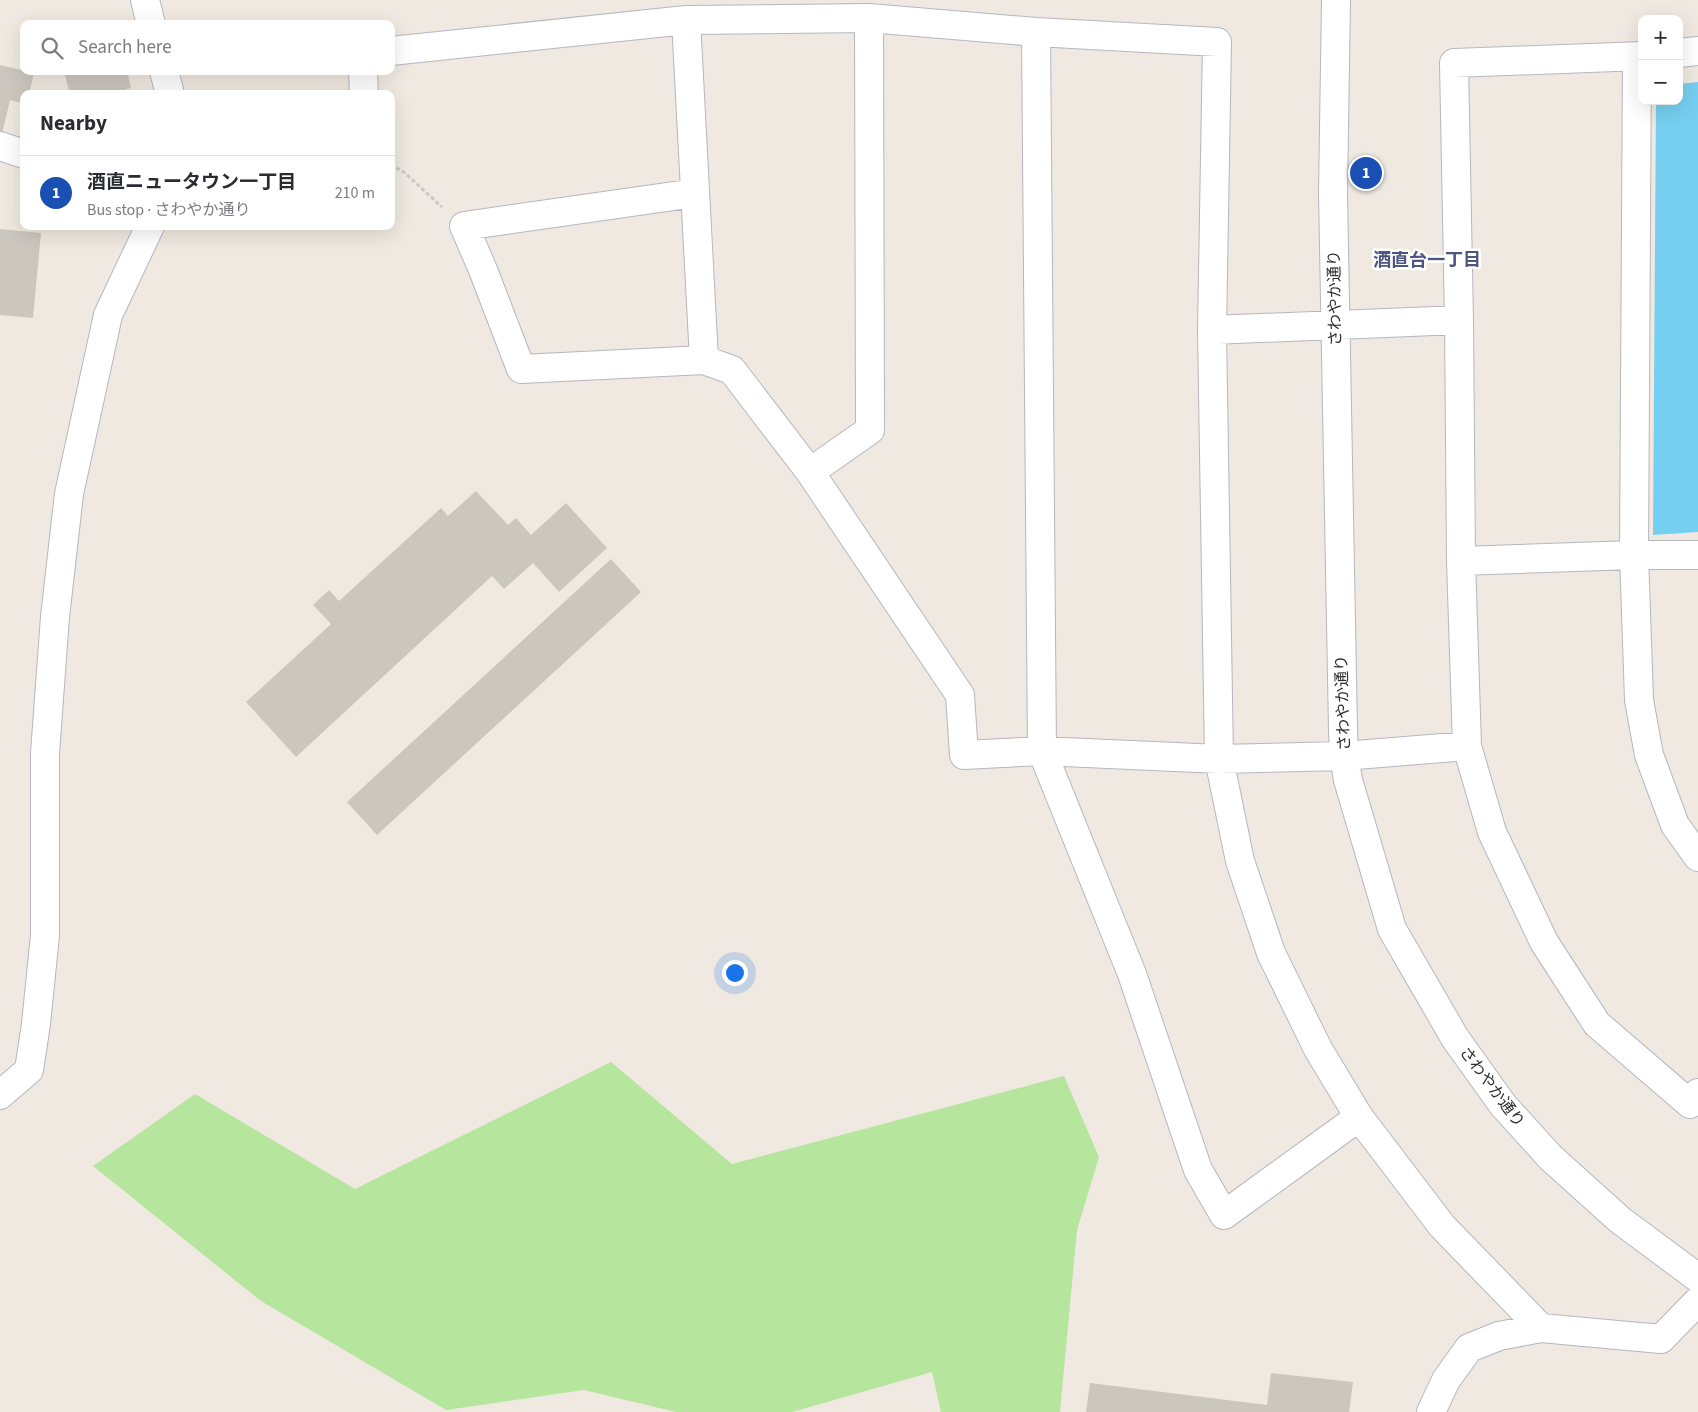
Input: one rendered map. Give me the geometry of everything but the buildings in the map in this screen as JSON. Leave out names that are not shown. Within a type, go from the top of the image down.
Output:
[{"type":"street","points":[[145,0],[150,20]]},
{"type":"street","name":"さわやか通り","points":[[1336,0],[1333,193],[1335,324],[1344,756],[1348,780],[1392,928],[1455,1038],[1502,1105],[1550,1157],[1620,1220],[1698,1278]]},
{"type":"street","points":[[810,472],[870,430],[869,18]]},
{"type":"street","points":[[395,51],[686,20],[869,18],[1036,32],[1217,42],[1212,330],[1219,759],[1240,861],[1271,954],[1318,1049],[1360,1117],[1442,1226],[1541,1328]]},
{"type":"street","points":[[686,20],[704,360]]},
{"type":"street","points":[[1036,32],[1042,751],[1132,974],[1198,1170],[1224,1215],[1360,1117]]},
{"type":"street","points":[[1683,53],[1698,51]]},
{"type":"street","points":[[1638,56],[1454,63],[1461,561],[1467,746],[1496,841],[1544,942],[1597,1024],[1690,1104],[1698,1093]]},
{"type":"street","points":[[1640,60],[1634,555],[1639,700],[1650,755],[1675,824],[1698,857]]},
{"type":"street","points":[[165,75],[169,90]]},
{"type":"street","points":[[363,75],[364,90]]},
{"type":"street","points":[[0,146],[20,153]]},
{"type":"street","points":[[695,193],[464,226],[521,369],[704,360],[732,370],[810,472],[960,695],[964,755],[1042,751],[1219,759],[1344,756],[1467,746]]},
{"type":"street","points":[[0,1095],[29,1070],[36,1024],[45,935],[45,754],[55,617],[69,494],[108,315],[148,230]]},
{"type":"street","points":[[1212,330],[1459,320]]},
{"type":"street","points":[[1461,561],[1634,555],[1698,555]]},
{"type":"street","points":[[1431,1412],[1446,1380],[1469,1348],[1499,1336],[1541,1328],[1661,1339],[1698,1301]]},
{"type":"path","points":[[395,167],[405,173],[464,226]]},
{"type":"green space","points":[[611,1062],[732,1164],[1064,1076],[1099,1157],[1077,1230],[1060,1412],[941,1412],[932,1372],[792,1412],[676,1412],[584,1390],[446,1410],[261,1301],[93,1166],[195,1094],[355,1189]]},
{"type":"water","points":[[1698,82],[1698,532],[1653,535],[1656,105],[1683,105],[1683,84]]},
{"type":"place","name":"酒直ニュータウン一丁目","points":[[1366,173]]},
{"type":"district","name":"酒直台一丁目","points":[[1427,260]]}]
